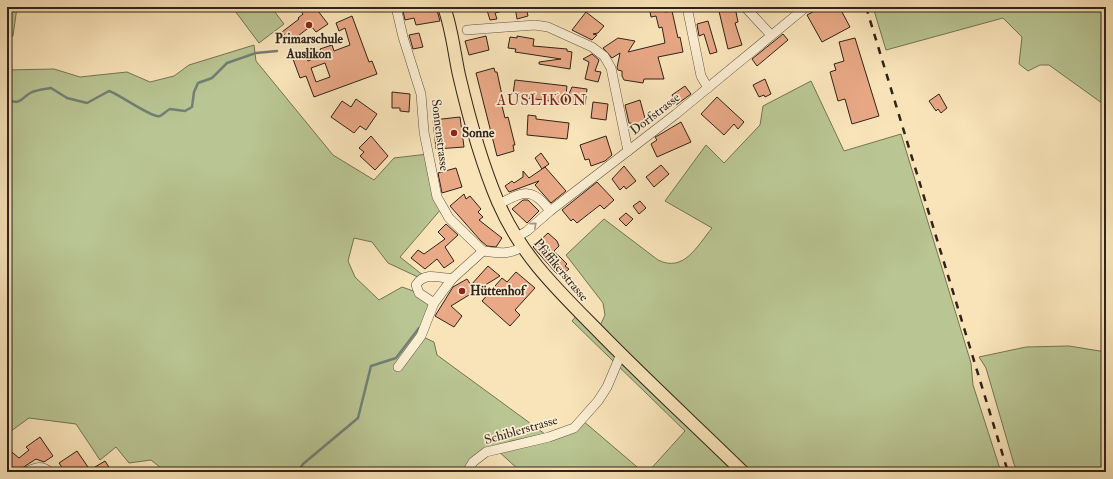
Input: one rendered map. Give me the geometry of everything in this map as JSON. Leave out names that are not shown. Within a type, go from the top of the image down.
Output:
[{"type":"main road","name":"Pfäffikerstrasse","points":[[444,7],[466,100],[489,180],[499,204],[519,242],[552,285],[743,472]]},
{"type":"street","name":"Sonnenstrasse","points":[[396,7],[402,33],[421,94],[424,132],[437,198],[449,218],[483,251]]},
{"type":"street","points":[[687,7],[701,76],[708,88]]},
{"type":"street","points":[[745,7],[771,35]]},
{"type":"street","name":"Dorfstrasse","points":[[483,251],[501,254],[513,253],[527,231],[708,88],[806,7]]},
{"type":"street","points":[[467,30],[535,25],[548,27],[592,47],[604,56],[611,68],[628,151]]},
{"type":"street","points":[[499,204],[514,196],[533,195],[540,198],[550,212]]},
{"type":"street","points":[[398,368],[421,336],[434,304],[452,280],[483,251]]},
{"type":"street","points":[[434,304],[419,293],[416,285],[420,278],[424,276],[452,280]]},
{"type":"street","name":"Schiblerstrasse","points":[[467,472],[473,462],[486,452],[550,437],[574,428],[601,396],[621,354]]},
{"type":"street","points":[[26,472],[39,467],[44,467],[50,472]]},
{"type":"green space","points":[[7,7],[17,7],[13,36],[7,40]]},
{"type":"green space","points":[[232,7],[271,7],[284,24],[259,43]]},
{"type":"green space","points":[[873,7],[1106,7],[1106,106],[1049,65],[1040,65],[1028,71],[1019,64],[1022,37],[1003,18],[886,50]]},
{"type":"green space","points":[[254,45],[256,61],[333,155],[374,180],[394,158],[428,154],[442,208],[400,257],[424,276],[420,278],[388,263],[372,242],[354,238],[348,261],[355,277],[379,300],[402,287],[419,293],[434,303],[421,336],[434,342],[437,355],[549,437],[582,420],[643,472],[521,472],[496,449],[467,472],[166,472],[151,460],[129,463],[116,447],[100,460],[76,424],[29,418],[7,434],[7,70],[54,69],[80,77],[127,72],[150,82],[174,76],[189,65]]},
{"type":"green space","points":[[811,81],[844,151],[901,134],[971,363],[973,385],[1001,472],[648,472],[685,431],[572,321],[579,313],[598,330],[605,315],[603,303],[566,255],[604,219],[658,260],[667,263],[675,263],[689,256],[712,228],[665,201],[706,145],[724,163],[760,125],[763,106]]},
{"type":"green space","points":[[1069,346],[1106,352],[1106,472],[1018,472],[1014,464],[986,368],[979,357],[1026,347]]},
{"type":"building","name":"Primarschule Auslikon","points":[[298,7],[315,7],[328,24],[316,32],[311,26],[290,42],[282,32],[303,14]]},
{"type":"building","points":[[417,7],[436,7],[440,21],[416,25],[414,18],[405,20],[403,11]]},
{"type":"building","points":[[486,7],[510,7],[510,9],[495,13],[497,19],[490,20]]},
{"type":"building","points":[[515,7],[526,7],[528,16],[517,19]]},
{"type":"building","points":[[649,7],[664,7],[665,12],[672,11],[678,38],[680,37],[683,52],[658,57],[664,79],[644,79],[643,83],[624,80],[622,71],[618,70],[617,68],[620,53],[612,58],[603,48],[618,38],[635,41],[628,52],[665,43],[662,27],[659,28],[656,16],[651,17]]},
{"type":"building","points":[[718,7],[735,7],[738,22],[735,23],[742,45],[728,49]]},
{"type":"building","points":[[822,7],[849,7],[842,12],[850,27],[822,42],[807,15]]},
{"type":"building","points":[[586,12],[604,26],[598,33],[593,34],[597,35],[592,40],[572,30]]},
{"type":"building","points":[[352,16],[369,62],[372,61],[377,74],[314,97],[306,76],[300,78],[293,59],[305,54],[308,61],[322,55],[320,49],[332,45],[334,51],[350,45],[345,28],[339,31],[336,23]],"holes":[[[325,63],[330,77],[316,82],[311,68]]]},
{"type":"building","points":[[708,21],[717,52],[710,54],[704,34],[699,36],[697,24]]},
{"type":"building","points":[[419,33],[423,47],[413,49],[409,35]]},
{"type":"building","points":[[783,34],[788,40],[757,66],[752,59]]},
{"type":"building","points":[[486,36],[489,50],[469,55],[465,41]]},
{"type":"building","points":[[517,36],[534,39],[533,46],[567,49],[567,51],[572,52],[570,69],[539,64],[539,62],[561,59],[515,52],[516,49],[508,48],[510,37],[517,38]]},
{"type":"building","points":[[855,38],[879,116],[852,124],[845,99],[838,101],[830,72],[836,70],[834,64],[844,61],[839,42]]},
{"type":"building","points":[[592,54],[599,60],[595,71],[601,72],[598,82],[585,79],[589,62],[583,59]]},
{"type":"building","points":[[494,68],[495,72],[497,72],[505,118],[508,117],[515,145],[513,145],[514,151],[497,156],[476,73]]},
{"type":"building","points":[[765,79],[771,94],[765,97],[764,95],[759,97],[753,85]]},
{"type":"building","points":[[515,80],[567,86],[565,103],[520,97],[520,95],[513,94]]},
{"type":"building","points":[[685,86],[691,94],[676,105],[671,99],[673,97],[672,95]]},
{"type":"building","points":[[572,87],[587,89],[585,105],[565,103]]},
{"type":"building","points":[[392,92],[410,94],[409,112],[400,111],[400,108],[392,108]]},
{"type":"building","points":[[939,94],[947,108],[941,113],[938,109],[936,111],[929,101]]},
{"type":"building","points":[[717,97],[744,122],[738,129],[734,124],[724,135],[701,114]]},
{"type":"building","points":[[356,99],[377,114],[366,130],[360,126],[354,133],[331,117],[342,101],[351,107]]},
{"type":"building","points":[[640,100],[646,122],[638,124],[629,123],[625,105]]},
{"type":"building","points":[[593,102],[608,104],[606,120],[591,118]]},
{"type":"building","points":[[528,115],[536,116],[536,119],[569,123],[567,139],[527,135]]},
{"type":"building","points":[[460,117],[464,147],[436,149],[433,120]]},
{"type":"building","points":[[681,122],[691,142],[657,157],[651,144],[657,140],[655,137]]},
{"type":"building","points":[[371,136],[388,156],[375,170],[360,156],[364,152],[359,148]]},
{"type":"building","points":[[606,136],[612,155],[605,161],[591,166],[589,159],[585,160],[580,145]]},
{"type":"building","points":[[541,153],[549,164],[542,169],[535,158]]},
{"type":"building","points":[[661,165],[669,174],[654,187],[646,177]]},
{"type":"building","points":[[624,166],[636,181],[626,189],[624,186],[620,190],[612,179]]},
{"type":"building","points":[[545,167],[566,191],[551,203],[535,185],[539,181],[509,192],[505,186],[512,181],[514,183],[523,177],[523,171],[529,178]]},
{"type":"building","points":[[456,168],[462,187],[442,193],[438,173]]},
{"type":"building","points":[[597,182],[614,200],[604,209],[600,205],[577,223],[573,219],[571,221],[562,210]]},
{"type":"building","points":[[464,194],[466,199],[470,196],[481,209],[478,212],[483,217],[479,220],[502,238],[496,247],[487,246],[481,241],[450,206]]},
{"type":"building","points":[[523,200],[528,200],[539,211],[527,223],[512,209]]},
{"type":"building","points":[[640,201],[646,208],[639,214],[633,206]]},
{"type":"building","points":[[626,213],[633,219],[626,226],[619,219]]},
{"type":"building","points":[[446,224],[458,235],[445,247],[454,261],[444,268],[437,259],[425,269],[411,258],[418,250],[424,254],[445,239],[438,232]]},
{"type":"building","points":[[548,233],[557,241],[559,246],[554,251],[567,264],[565,266],[569,269],[561,276],[556,273],[533,247]]},
{"type":"building","points":[[488,266],[500,276],[451,306],[462,316],[454,327],[435,316],[453,287],[467,279],[471,285]]},
{"type":"building","points":[[516,272],[535,288],[515,310],[520,315],[510,326],[482,301],[502,278],[507,282]]},
{"type":"building","points":[[40,437],[53,456],[44,462],[36,459],[16,472],[7,472],[7,448],[19,458],[29,450],[26,447]]},
{"type":"building","points":[[77,451],[90,470],[105,461],[112,472],[65,472],[59,463]]},
{"type":"waterway","points":[[7,100],[16,102],[32,92],[51,88],[67,98],[87,103],[109,91],[150,114],[160,116],[170,109],[185,111],[192,107],[194,92],[198,83],[212,78],[227,63],[256,53],[277,51]]},
{"type":"waterway","points":[[298,472],[303,464],[358,418],[371,366],[396,358],[419,328]]},
{"type":"railway","points":[[866,7],[1008,472]]},
{"type":"place","name":"Primarschule Auslikon","points":[[309,25]]},
{"type":"place","name":"Sonne","points":[[454,133]]},
{"type":"place","name":"Hüttenhof","points":[[462,291]]},
{"type":"district","name":"AUSLIKON","points":[[542,100]]}]
